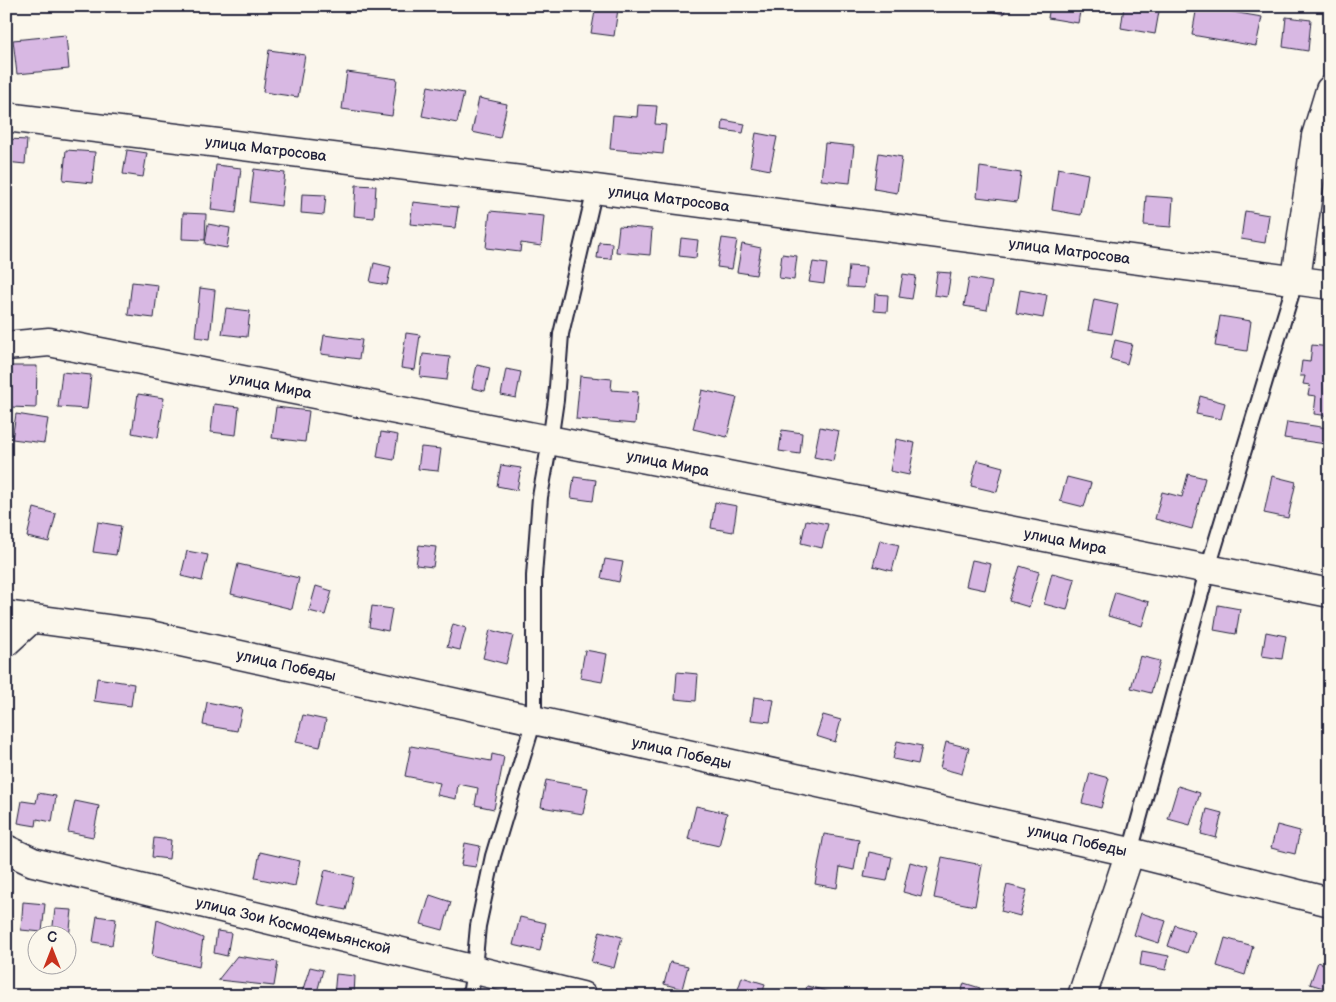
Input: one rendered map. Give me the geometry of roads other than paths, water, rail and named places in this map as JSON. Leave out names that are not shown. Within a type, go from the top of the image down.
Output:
[{"type":"street","points":[[1296,279],[1316,136],[1330,90]]},
{"type":"street","name":"улица Матросова","points":[[6,117],[594,189],[1296,279],[1330,285]]},
{"type":"street","name":"улица Мира","points":[[6,346],[49,342],[1330,593]]},
{"type":"street","points":[[6,642],[18,617]]},
{"type":"street","name":"улица Победы","points":[[18,617],[145,634],[1130,852],[1330,902]]},
{"type":"street","name":"улица Зои Космодемьянской","points":[[6,848],[33,862],[582,996]]},
{"type":"street","points":[[1082,996],[1130,852]]},
{"type":"lane","points":[[470,996],[478,926],[493,856],[534,720],[534,576],[540,497],[556,400],[561,334],[594,189]]},
{"type":"lane","points":[[1130,852],[1208,568],[1296,279]]}]
